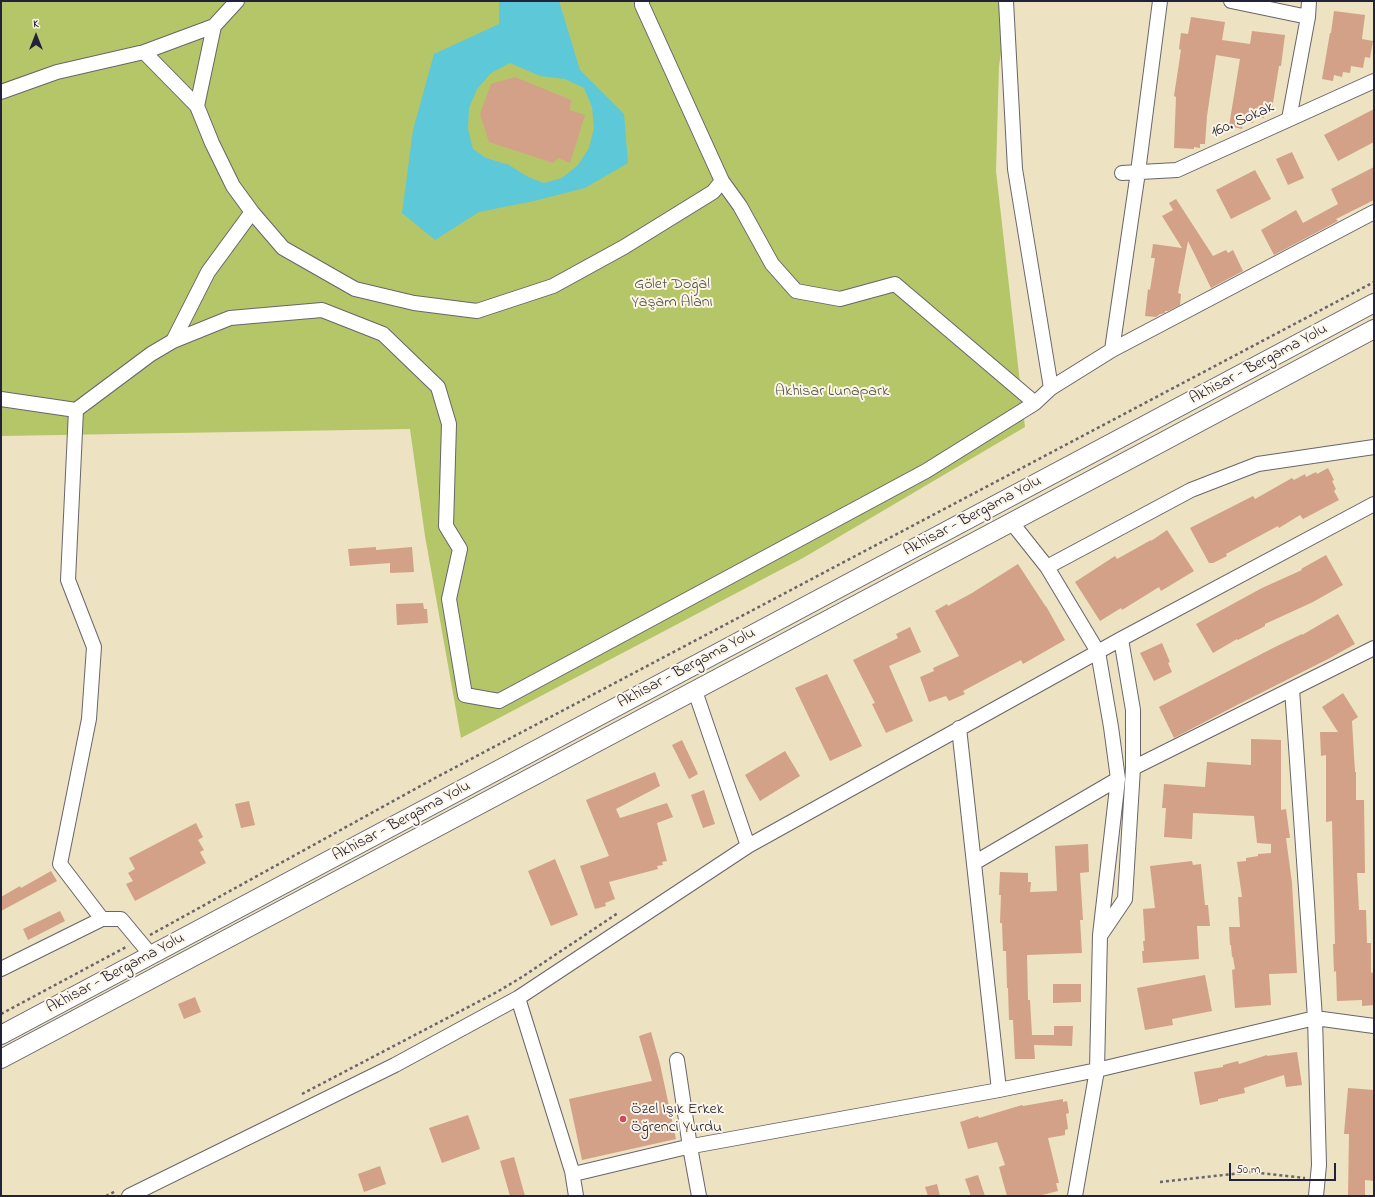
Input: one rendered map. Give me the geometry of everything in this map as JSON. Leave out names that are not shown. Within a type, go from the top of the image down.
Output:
[{"type":"main road","name":"Akhisar - Bergama Yolu","points":[[1,1035],[1374,303]]},
{"type":"main road","name":"Akhisar - Bergama Yolu","points":[[1,1059],[1012,523],[1374,328]]},
{"type":"street","points":[[1,92],[57,72],[144,52],[214,26],[237,1]]},
{"type":"street","points":[[642,1],[642,5],[722,181],[740,206],[772,264],[796,291],[840,299],[896,284],[1035,403]]},
{"type":"street","points":[[1006,1],[1015,169],[1051,388]]},
{"type":"street","points":[[1112,350],[1138,172],[1160,1]]},
{"type":"street","points":[[1231,1],[1308,17]]},
{"type":"street","points":[[1289,119],[1308,17],[1309,1]]},
{"type":"street","points":[[197,106],[214,26]]},
{"type":"street","points":[[144,52],[197,106],[212,143],[233,186],[252,212],[283,248],[355,289],[414,303],[477,311],[553,286],[624,247],[713,192],[722,181]]},
{"type":"street","name":"160. Sokak","points":[[1122,173],[1176,170],[1374,81]]},
{"type":"street","points":[[173,340],[208,272],[252,212]]},
{"type":"street","points":[[1,399],[76,410],[151,354],[173,340],[230,318],[322,310],[383,334],[438,387],[448,424],[446,526],[460,549],[449,599],[465,695],[499,701],[926,471],[1035,403],[1051,388],[1112,350],[1374,212]]},
{"type":"street","points":[[76,410],[68,580],[94,647],[89,719],[60,864],[102,919]]},
{"type":"street","points":[[1047,567],[1192,490],[1258,464],[1374,447]]},
{"type":"street","points":[[129,1196],[395,1065],[518,998],[748,846],[1121,639],[1374,504]]},
{"type":"street","points":[[1012,523],[1047,567],[1098,652],[1112,727],[1118,778],[1100,935],[1097,1070],[1075,1196]]},
{"type":"street","points":[[1100,935],[1125,899],[1133,768],[1134,710],[1121,639]]},
{"type":"street","points":[[1133,768],[1374,648]]},
{"type":"street","points":[[1292,689],[1315,1018],[1319,1165],[1316,1196]]},
{"type":"street","points":[[695,691],[748,846]]},
{"type":"street","points":[[959,728],[999,1090]]},
{"type":"street","points":[[974,863],[1118,778]]},
{"type":"street","points":[[1,969],[102,919],[121,920],[151,955]]},
{"type":"street","points":[[518,998],[572,1171],[576,1196]]},
{"type":"street","points":[[572,1171],[578,1174],[690,1147],[999,1090],[1097,1070],[1315,1018],[1374,1026]]},
{"type":"street","points":[[677,1060],[699,1196]]},
{"type":"path","points":[[1,1014],[435,778],[1374,282]]},
{"type":"path","points":[[1160,1182],[1251,1172],[1318,1179]]},
{"type":"green space","name":"Gölet Doğal Yaşam Alanı","points":[[1,1],[1002,1],[1003,40],[999,66],[996,171],[1025,427],[803,558],[461,738],[425,536],[410,429],[1,436]]},
{"type":"water","points":[[499,1],[559,1],[580,70],[624,114],[628,163],[585,188],[534,201],[479,212],[435,240],[402,213],[413,130],[434,54],[499,24]],"holes":[[[510,63],[540,76],[565,79],[584,88],[592,107],[594,128],[589,148],[578,165],[562,178],[544,183],[528,177],[509,165],[486,158],[473,149],[468,129],[469,108],[477,89],[491,73]]]},
{"type":"building","points":[[1334,11],[1365,15],[1362,39],[1373,41],[1370,58],[1365,57],[1363,68],[1351,66],[1350,73],[1343,72],[1342,77],[1334,75],[1333,81],[1322,79]]},
{"type":"building","points":[[1191,17],[1225,22],[1222,40],[1250,44],[1252,31],[1285,35],[1281,66],[1279,66],[1272,109],[1266,108],[1264,118],[1254,116],[1253,123],[1243,122],[1242,129],[1229,126],[1240,59],[1216,55],[1207,116],[1205,144],[1200,144],[1200,148],[1194,147],[1194,149],[1174,148],[1176,97],[1174,96],[1181,50],[1179,49],[1181,33],[1188,34]]},
{"type":"building","points":[[515,77],[571,100],[570,110],[585,115],[570,163],[558,158],[553,163],[489,142],[480,114],[491,84]]},
{"type":"building","points":[[1374,109],[1374,142],[1338,161],[1324,135]]},
{"type":"building","points":[[1292,152],[1304,178],[1288,185],[1276,159]]},
{"type":"building","points":[[1374,167],[1374,200],[1336,219],[1338,221],[1274,255],[1261,230],[1296,210],[1303,223],[1338,204],[1331,189]]},
{"type":"building","points":[[1255,170],[1271,199],[1231,219],[1216,190]]},
{"type":"building","points":[[1176,199],[1213,256],[1226,250],[1228,253],[1233,250],[1243,271],[1211,288],[1188,241],[1178,293],[1181,294],[1180,305],[1165,311],[1165,313],[1156,317],[1145,316],[1148,289],[1150,290],[1155,258],[1151,258],[1153,244],[1182,248],[1162,216],[1173,210],[1169,203]]},
{"type":"building","points":[[1328,468],[1334,480],[1332,481],[1336,489],[1334,491],[1339,500],[1303,519],[1300,515],[1279,528],[1278,526],[1226,554],[1227,556],[1213,563],[1209,563],[1190,528],[1253,496],[1255,499],[1292,478],[1294,480],[1305,474],[1306,477],[1316,472],[1317,474]]},
{"type":"building","points":[[1167,530],[1194,571],[1161,591],[1159,587],[1122,610],[1121,608],[1100,621],[1075,582],[1115,556],[1117,559],[1151,541]]},
{"type":"building","points":[[376,547],[376,550],[412,547],[414,572],[390,573],[390,563],[350,566],[348,549]]},
{"type":"building","points":[[1326,555],[1343,585],[1313,602],[1265,624],[1265,626],[1238,640],[1237,639],[1213,653],[1196,624],[1262,588],[1302,570],[1301,569]]},
{"type":"building","points":[[1018,564],[1046,606],[1065,640],[1023,664],[1021,660],[963,691],[965,694],[949,701],[946,696],[929,702],[920,677],[934,671],[933,668],[959,656],[935,611],[972,593]]},
{"type":"building","points":[[423,603],[424,609],[427,609],[428,623],[397,625],[396,604]]},
{"type":"building","points":[[1338,614],[1355,644],[1174,738],[1159,707],[1273,648],[1302,635]]},
{"type":"building","points":[[910,627],[921,652],[889,666],[913,721],[886,733],[872,704],[875,703],[853,660],[898,638],[896,634]]},
{"type":"building","points":[[1162,643],[1170,662],[1168,663],[1172,672],[1154,681],[1140,653]]},
{"type":"building","points":[[827,674],[862,746],[830,761],[795,688]]},
{"type":"building","points":[[1343,693],[1358,717],[1352,721],[1356,772],[1356,800],[1364,800],[1365,873],[1357,873],[1359,910],[1366,910],[1367,943],[1371,943],[1371,973],[1374,972],[1374,1005],[1362,1006],[1362,1000],[1337,1001],[1336,971],[1334,972],[1333,944],[1335,944],[1332,821],[1326,822],[1326,755],[1321,756],[1320,732],[1338,732],[1322,707]]},
{"type":"building","points":[[1251,739],[1281,740],[1281,810],[1286,809],[1290,838],[1286,838],[1292,883],[1297,973],[1269,974],[1271,1005],[1235,1008],[1232,970],[1235,969],[1230,945],[1229,927],[1240,927],[1238,897],[1242,897],[1237,862],[1246,861],[1246,858],[1258,856],[1258,854],[1271,853],[1271,844],[1257,843],[1254,816],[1193,813],[1192,839],[1164,837],[1166,808],[1162,808],[1164,784],[1205,787],[1207,762],[1251,765]]},
{"type":"building","points":[[682,740],[698,774],[689,779],[672,745]]},
{"type":"building","points":[[785,751],[800,776],[760,801],[745,775]]},
{"type":"building","points":[[655,772],[660,786],[616,809],[620,818],[667,803],[673,817],[657,823],[667,861],[662,862],[663,865],[657,866],[658,869],[609,882],[615,899],[605,903],[606,906],[595,909],[580,866],[609,856],[586,800]]},
{"type":"building","points":[[704,790],[715,824],[703,828],[691,795]]},
{"type":"building","points":[[249,801],[255,825],[241,828],[235,804]]},
{"type":"building","points":[[196,823],[203,837],[198,840],[204,850],[200,852],[206,863],[135,901],[126,884],[133,881],[128,873],[135,869],[129,858]]},
{"type":"building","points":[[1088,844],[1089,872],[1080,873],[1083,920],[1080,920],[1082,953],[1027,955],[1028,1000],[1030,1000],[1032,1035],[1054,1035],[1054,1026],[1073,1026],[1072,1046],[1034,1045],[1035,1059],[1015,1059],[1013,1020],[1009,1020],[1006,951],[1003,951],[1002,923],[1000,923],[1000,872],[1028,873],[1028,882],[1031,882],[1030,892],[1057,891],[1055,846]]},
{"type":"building","points":[[555,859],[578,915],[551,926],[528,871]]},
{"type":"building","points":[[1192,861],[1193,865],[1201,864],[1205,905],[1208,905],[1210,926],[1197,926],[1199,959],[1143,963],[1142,951],[1144,951],[1143,941],[1145,941],[1143,909],[1155,908],[1150,866]]},
{"type":"building","points":[[51,871],[57,881],[1,911],[1,897],[20,886],[21,888]]},
{"type":"building","points":[[60,911],[65,921],[28,940],[23,929]]},
{"type":"building","points":[[1205,975],[1212,1011],[1172,1019],[1173,1025],[1145,1030],[1137,988]]},
{"type":"building","points":[[1053,984],[1081,984],[1081,1002],[1053,1003]]},
{"type":"building","points":[[195,997],[201,1012],[184,1019],[178,1004]]},
{"type":"building","name":"Özel Işık Erkek Öğrenci Yurdu","points":[[651,1032],[660,1064],[676,1139],[582,1160],[569,1099],[652,1081],[639,1036]]},
{"type":"building","points":[[1297,1052],[1302,1085],[1286,1087],[1284,1075],[1244,1088],[1245,1093],[1200,1105],[1194,1072],[1223,1067],[1223,1065],[1238,1061],[1239,1064],[1267,1055]]},
{"type":"building","points":[[1348,1088],[1374,1090],[1374,1181],[1365,1180],[1365,1196],[1348,1196],[1349,1134],[1344,1134]]},
{"type":"building","points":[[1063,1099],[1063,1102],[1067,1101],[1069,1113],[1066,1114],[1068,1129],[1065,1130],[1065,1135],[1048,1138],[1059,1183],[1056,1183],[1058,1191],[1038,1196],[1007,1196],[999,1167],[1005,1165],[997,1142],[968,1149],[960,1122],[1022,1105]]},
{"type":"building","points":[[468,1115],[480,1149],[442,1163],[429,1128]]},
{"type":"building","points":[[514,1157],[525,1196],[510,1196],[500,1161]]},
{"type":"building","points":[[380,1166],[386,1184],[364,1192],[358,1174]]},
{"type":"building","points":[[978,1175],[985,1196],[971,1196],[965,1179]]},
{"type":"building","points":[[937,1184],[940,1196],[928,1196],[925,1187]]},
{"type":"place","name":"Özel Işık Erkek Öğrenci Yurdu","points":[[623,1119]]},
{"type":"park label","name":"Akhisar Lunapark","points":[[832,392]]}]
